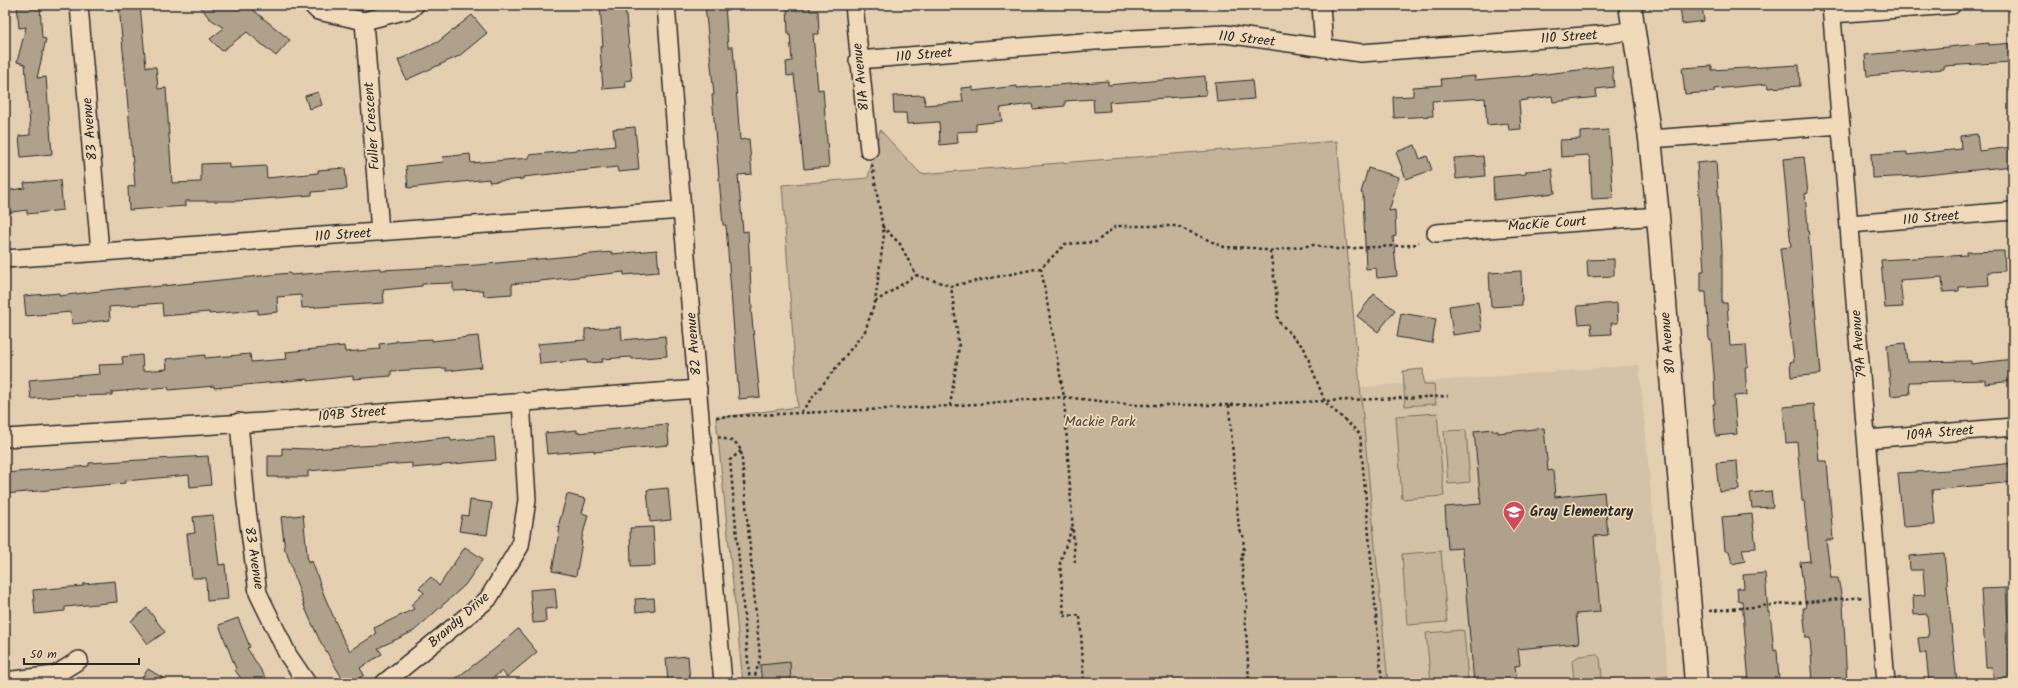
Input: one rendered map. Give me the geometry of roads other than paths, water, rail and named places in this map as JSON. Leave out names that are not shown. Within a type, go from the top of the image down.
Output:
[{"type":"street","name":"83 Avenue","points":[[79,5],[100,252]]},
{"type":"street","points":[[312,5],[318,11],[364,21],[411,9],[415,5]]},
{"type":"street","name":"82 Avenue","points":[[666,5],[682,210],[724,683]]},
{"type":"street","name":"81A Avenue","points":[[854,5],[858,60],[869,150]]},
{"type":"street","points":[[1321,5],[1324,48]]},
{"type":"street","name":"80 Avenue","points":[[1630,5],[1650,139],[1658,216],[1696,683]]},
{"type":"street","points":[[1831,9],[1952,5]]},
{"type":"street","name":"79A Avenue","points":[[1831,9],[1886,683]]},
{"type":"street","name":"Fuller Crescent","points":[[364,21],[380,232]]},
{"type":"street","name":"110 Street","points":[[858,60],[1095,41],[1226,34],[1360,53],[1618,33],[1634,30]]},
{"type":"street","points":[[1650,139],[1841,124]]},
{"type":"street","name":"110 Street","points":[[5,259],[682,210]]},
{"type":"street","name":"110 Street","points":[[1849,224],[2013,211]]},
{"type":"street","name":"MacKie Court","points":[[1436,233],[1658,216]]},
{"type":"street","name":"109B Street","points":[[5,438],[239,422],[263,422],[521,401],[698,389]]},
{"type":"street","name":"Brandy Drive","points":[[384,683],[488,599],[520,546],[527,500],[521,401]]},
{"type":"street","name":"83 Avenue","points":[[239,422],[246,502],[258,593],[288,656],[307,683]]},
{"type":"street","name":"109A Street","points":[[1867,439],[2013,427]]},
{"type":"street","points":[[5,681],[55,675],[79,660]]},
{"type":"place","name":"Gray Elementary","points":[[1514,532]]},
{"type":"park label","name":"Mackie Park","points":[[1100,422]]}]
